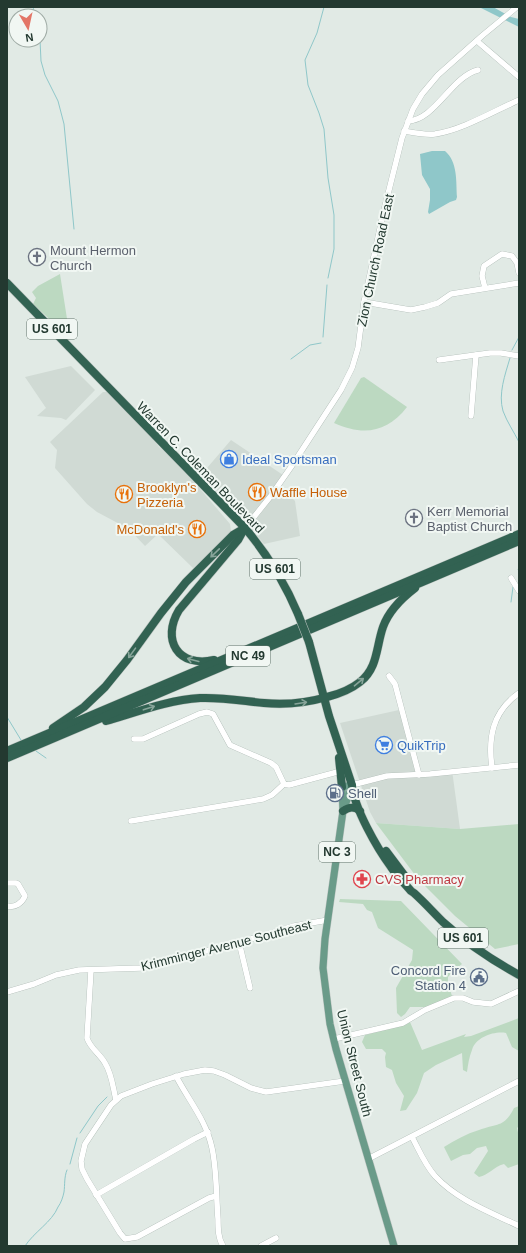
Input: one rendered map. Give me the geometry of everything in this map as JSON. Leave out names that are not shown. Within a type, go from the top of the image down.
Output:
[{"type":"highway","name":"Warren C. Coleman Boulevard","points":[[7,283],[256,541],[284,584],[298,614],[309,642],[337,742],[352,785],[353,794],[370,833],[390,867],[411,891],[455,933],[499,964],[519,975]]},
{"type":"highway","points":[[232,656],[206,662],[190,660],[179,653],[175,647],[172,640],[171,626],[179,610],[238,540],[245,528]]},
{"type":"highway","points":[[30,742],[70,717],[100,692],[127,660],[161,613],[186,582],[233,536],[245,528]]},
{"type":"highway","name":"NC 49","points":[[7,751],[519,534]]},
{"type":"highway","name":"NC 49","points":[[7,758],[519,541]]},
{"type":"highway","points":[[71,731],[155,706],[186,699],[216,698],[288,704],[336,695],[354,686],[369,673],[376,656],[380,636],[388,617],[402,599],[424,581]]},
{"type":"highway","points":[[337,742],[342,787]]},
{"type":"highway","name":"Warren C. Coleman Boulevard","points":[[352,785],[358,792],[368,818],[387,852],[414,888],[414,893]]},
{"type":"highway","points":[[343,811],[348,808],[353,808],[360,811]]},
{"type":"main road","points":[[342,787],[352,785]]},
{"type":"main road","name":"Union Street South","points":[[343,811],[352,785]]},
{"type":"main road","name":"Union Street South","points":[[342,787],[343,811],[323,968],[329,1017],[334,1039],[394,1246]]},
{"type":"street","name":"Zion Church Road East","points":[[245,528],[291,468],[341,390],[352,368],[356,358],[364,302],[384,210],[404,131],[413,109],[438,75],[517,7]]},
{"type":"street","points":[[477,40],[519,77]]},
{"type":"street","points":[[408,120],[414,120],[423,116],[463,77],[478,70]]},
{"type":"street","points":[[404,131],[436,134],[449,130],[519,100]]},
{"type":"street","points":[[485,288],[482,276],[484,266],[502,254],[512,256],[518,263],[519,273]]},
{"type":"street","points":[[364,302],[411,310],[425,308],[438,303],[451,294],[519,283]]},
{"type":"street","points":[[439,360],[501,353],[519,356]]},
{"type":"street","points":[[471,416],[476,355]]},
{"type":"street","points":[[511,578],[519,591]]},
{"type":"street","points":[[390,676],[395,684],[419,774]]},
{"type":"street","points":[[492,768],[490,748],[494,724],[503,709],[519,693]]},
{"type":"street","points":[[134,739],[143,739],[199,714],[210,713],[216,718],[230,745],[276,766],[284,784]]},
{"type":"street","points":[[352,785],[381,777],[519,765]]},
{"type":"street","points":[[131,821],[263,800],[272,795],[284,784],[289,785],[341,771]]},
{"type":"street","points":[[7,883],[18,884],[25,896],[19,904],[10,907],[7,906]]},
{"type":"street","name":"Krimminger Avenue Southeast","points":[[7,992],[66,972],[142,968],[294,926],[328,920]]},
{"type":"street","points":[[239,942],[250,988]]},
{"type":"street","points":[[91,970],[87,1038],[108,1068],[116,1100]]},
{"type":"street","points":[[334,1039],[399,1024],[425,1010],[454,998],[463,998],[473,1002],[491,1004],[519,991]]},
{"type":"street","points":[[216,1196],[209,1198],[137,1237],[125,1239],[96,1195],[82,1169],[81,1156],[85,1144],[116,1100],[127,1093],[176,1076],[198,1071],[214,1071],[226,1075],[251,1088],[266,1092],[345,1081]]},
{"type":"street","points":[[176,1076],[199,1113],[208,1132],[215,1168],[219,1235],[223,1246]]},
{"type":"street","points":[[368,1159],[519,1081]]},
{"type":"street","points":[[96,1195],[208,1132]]},
{"type":"street","points":[[412,1137],[429,1169],[444,1185],[463,1199],[519,1226]]},
{"type":"street","points":[[261,1246],[276,1238]]},
{"type":"shaded area","points":[[71,366],[95,390],[66,420],[61,418],[37,416],[46,408],[25,377]]},
{"type":"shaded area","points":[[103,392],[109,392],[150,434],[159,447],[178,463],[230,524],[231,531],[225,540],[193,568],[158,534],[145,546],[129,529],[97,512],[87,504],[55,468],[57,450],[50,442]]},
{"type":"shaded area","points":[[231,440],[283,475],[277,491],[279,495],[291,497],[295,501],[300,536],[264,544],[237,511],[201,475]]},
{"type":"shaded area","points":[[399,710],[417,773],[452,770],[460,829],[376,823],[370,812],[340,723]]},
{"type":"green space","points":[[60,274],[70,338],[33,304],[36,298],[32,292],[38,286]]},
{"type":"green space","points":[[364,377],[407,407],[391,422],[374,430],[355,430],[334,423],[361,378]]},
{"type":"green space","points":[[376,823],[460,829],[519,824],[519,944],[495,949],[455,916],[418,879]]},
{"type":"green space","points":[[340,899],[401,901],[462,964],[448,977],[448,983],[452,996],[426,1007],[410,1007],[401,1017],[397,1013],[396,988],[412,960],[413,950],[378,928],[372,912],[367,910],[363,904],[339,902]]},
{"type":"green space","points":[[519,1018],[519,1051],[512,1047],[506,1033],[491,1034],[481,1038],[474,1045],[470,1055],[467,1072],[463,1070],[462,1053],[436,1065],[424,1073],[417,1093],[406,1110],[400,1111],[404,1096],[396,1083],[392,1070],[386,1067],[386,1053],[382,1049],[366,1049],[362,1042],[365,1035],[405,1025],[410,1022],[422,1050],[466,1034],[464,1037],[471,1036]]},
{"type":"green space","points":[[519,1106],[519,1126],[517,1128],[519,1137],[519,1164],[508,1168],[504,1164],[486,1175],[479,1177],[474,1173],[488,1151],[486,1146],[477,1148],[470,1154],[463,1155],[451,1161],[444,1147],[470,1133],[500,1124],[507,1119],[514,1108]]},
{"type":"water","points":[[479,7],[493,7],[511,17],[519,19],[519,27]]},
{"type":"water","points":[[432,151],[445,151],[452,161],[456,172],[457,197],[456,200],[429,214],[430,189],[422,175],[420,154]]},
{"type":"waterway","points":[[324,7],[317,33],[305,60],[308,85],[324,129],[328,178],[334,215],[334,249],[328,278]]},
{"type":"waterway","points":[[40,48],[41,61],[45,75],[58,101],[64,124],[74,229]]},
{"type":"waterway","points":[[323,337],[327,285]]},
{"type":"waterway","points":[[512,350],[519,337]]},
{"type":"waterway","points":[[291,359],[310,345],[321,343]]},
{"type":"waterway","points":[[510,358],[501,398],[503,411],[519,442]]},
{"type":"waterway","points":[[511,602],[513,587]]},
{"type":"waterway","points":[[7,717],[21,740]]},
{"type":"waterway","points":[[36,751],[46,758]]},
{"type":"waterway","points":[[80,1133],[98,1106],[107,1097]]},
{"type":"waterway","points":[[70,1164],[77,1138]]},
{"type":"waterway","points":[[25,1246],[52,1217],[60,1204],[64,1192],[67,1170]]},
{"type":"place","name":"Mount Hermon Church","points":[[37,257]]},
{"type":"place","name":"Ideal Sportsman","points":[[229,459]]},
{"type":"place","name":"Waffle House","points":[[257,492]]},
{"type":"place","name":"Brooklyn's Pizzeria","points":[[124,494]]},
{"type":"place","name":"Kerr Memorial Baptist Church","points":[[414,518]]},
{"type":"place","name":"McDonald's","points":[[197,529]]},
{"type":"place","name":"QuikTrip","points":[[384,745]]},
{"type":"place","name":"Shell","points":[[335,793]]},
{"type":"place","name":"CVS Pharmacy","points":[[362,879]]},
{"type":"place","name":"Concord Fire Station 4","points":[[479,977]]}]
